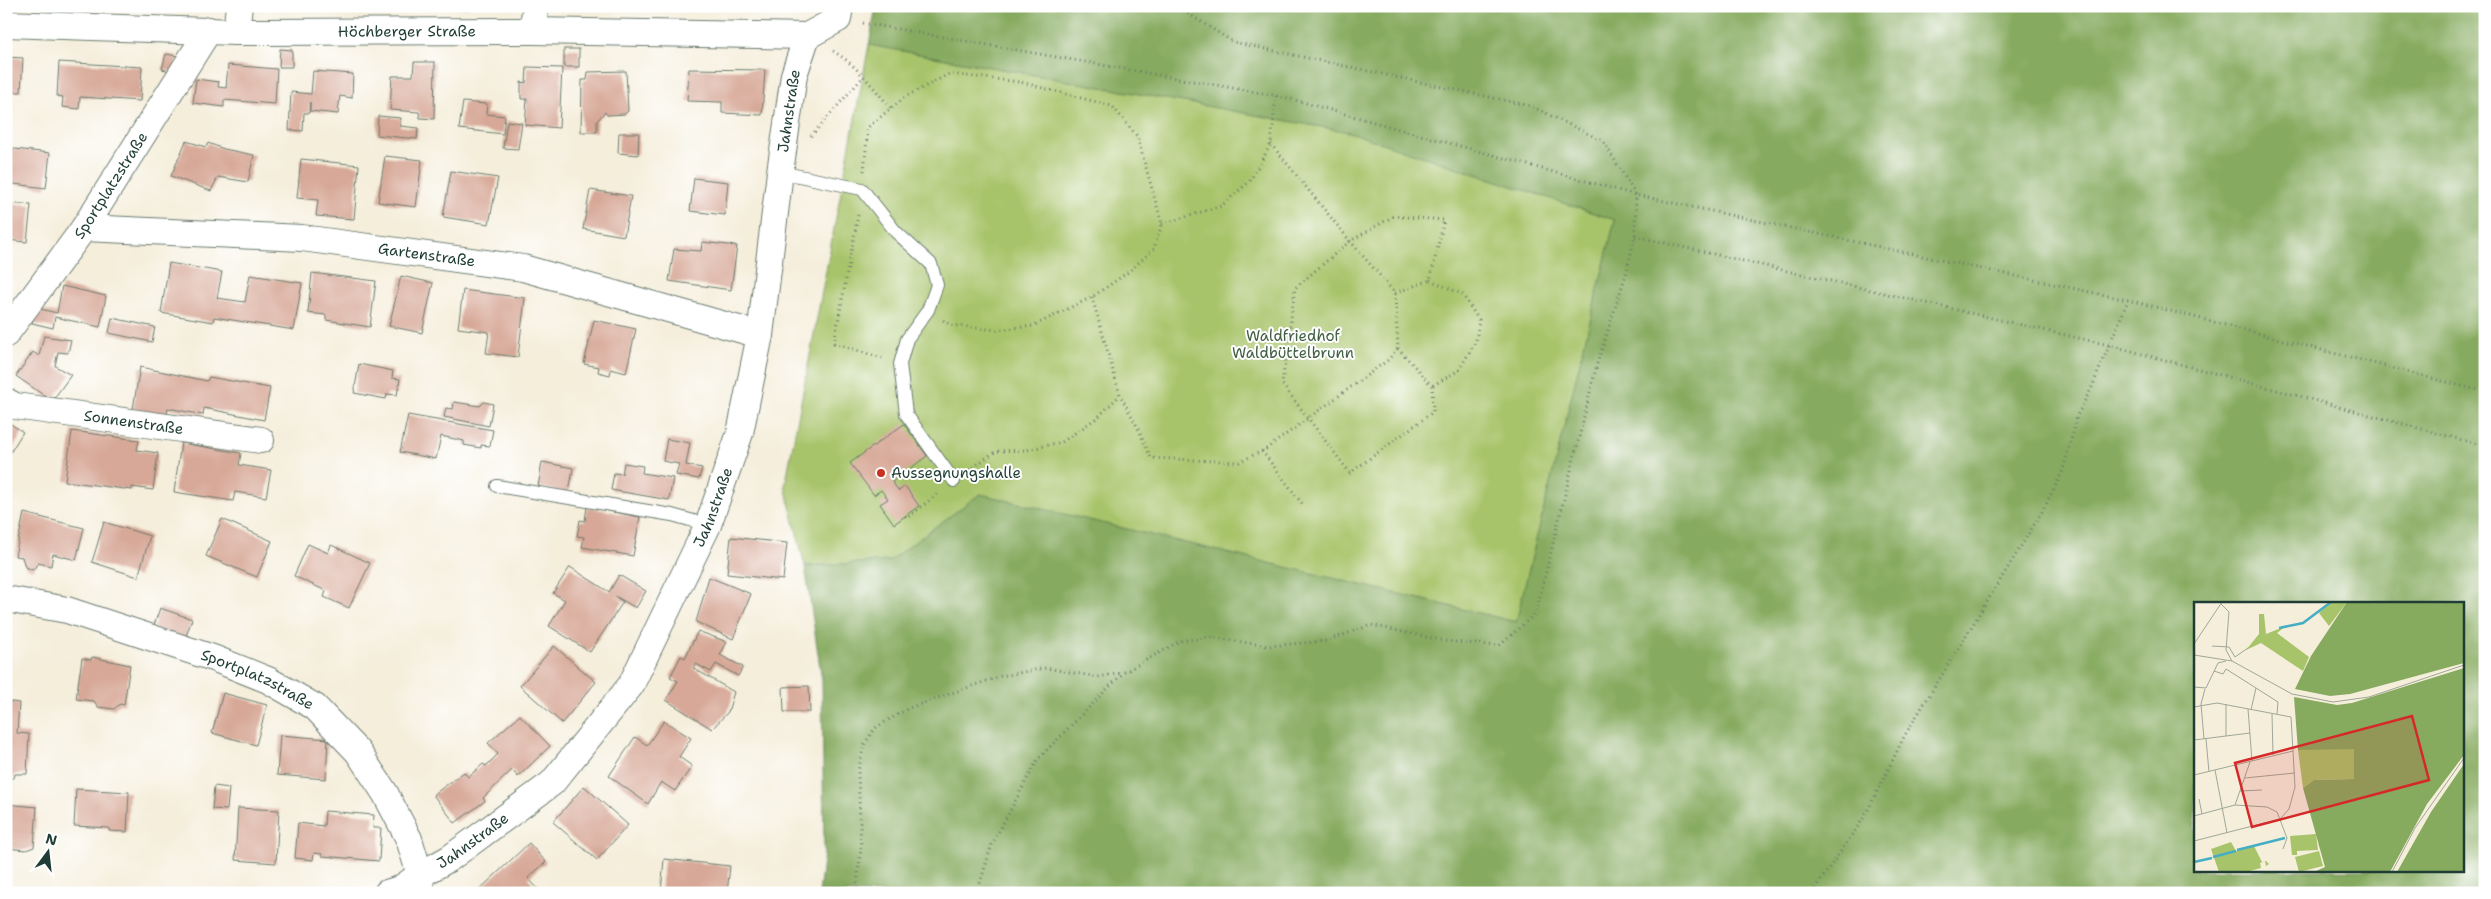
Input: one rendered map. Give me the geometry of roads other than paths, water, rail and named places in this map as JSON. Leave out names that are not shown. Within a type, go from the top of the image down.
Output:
[{"type":"street","points":[[236,32],[239,6]]},
{"type":"street","points":[[807,36],[839,13]]},
{"type":"street","name":"Höchberger Straße","points":[[6,24],[236,32],[534,18],[807,36]]},
{"type":"street","name":"Sportplatzstraße","points":[[6,334],[84,228],[209,30]]},
{"type":"street","name":"Jahnstraße","points":[[387,893],[420,884],[450,858],[552,783],[631,684],[708,525],[740,434],[760,335],[794,76],[807,36]]},
{"type":"street","name":"Gartenstraße","points":[[84,228],[302,238],[523,268],[760,335]]},
{"type":"street","name":"Sonnenstraße","points":[[6,401],[15,406],[261,440]]},
{"type":"street","name":"Sportplatzstraße","points":[[6,599],[67,610],[213,658],[268,680],[315,707],[358,752],[385,792],[409,839],[420,884]]},
{"type":"lane","points":[[780,172],[862,189],[896,232],[931,264],[937,286],[928,310],[907,339],[900,364],[906,414],[954,481]]},
{"type":"lane","points":[[497,486],[672,515],[708,525]]},
{"type":"place","name":"Aussegnungshalle","points":[[881,473]]},
{"type":"park label","name":"Waldfriedhof Waldbüttelbrunn","points":[[1293,344]]}]
